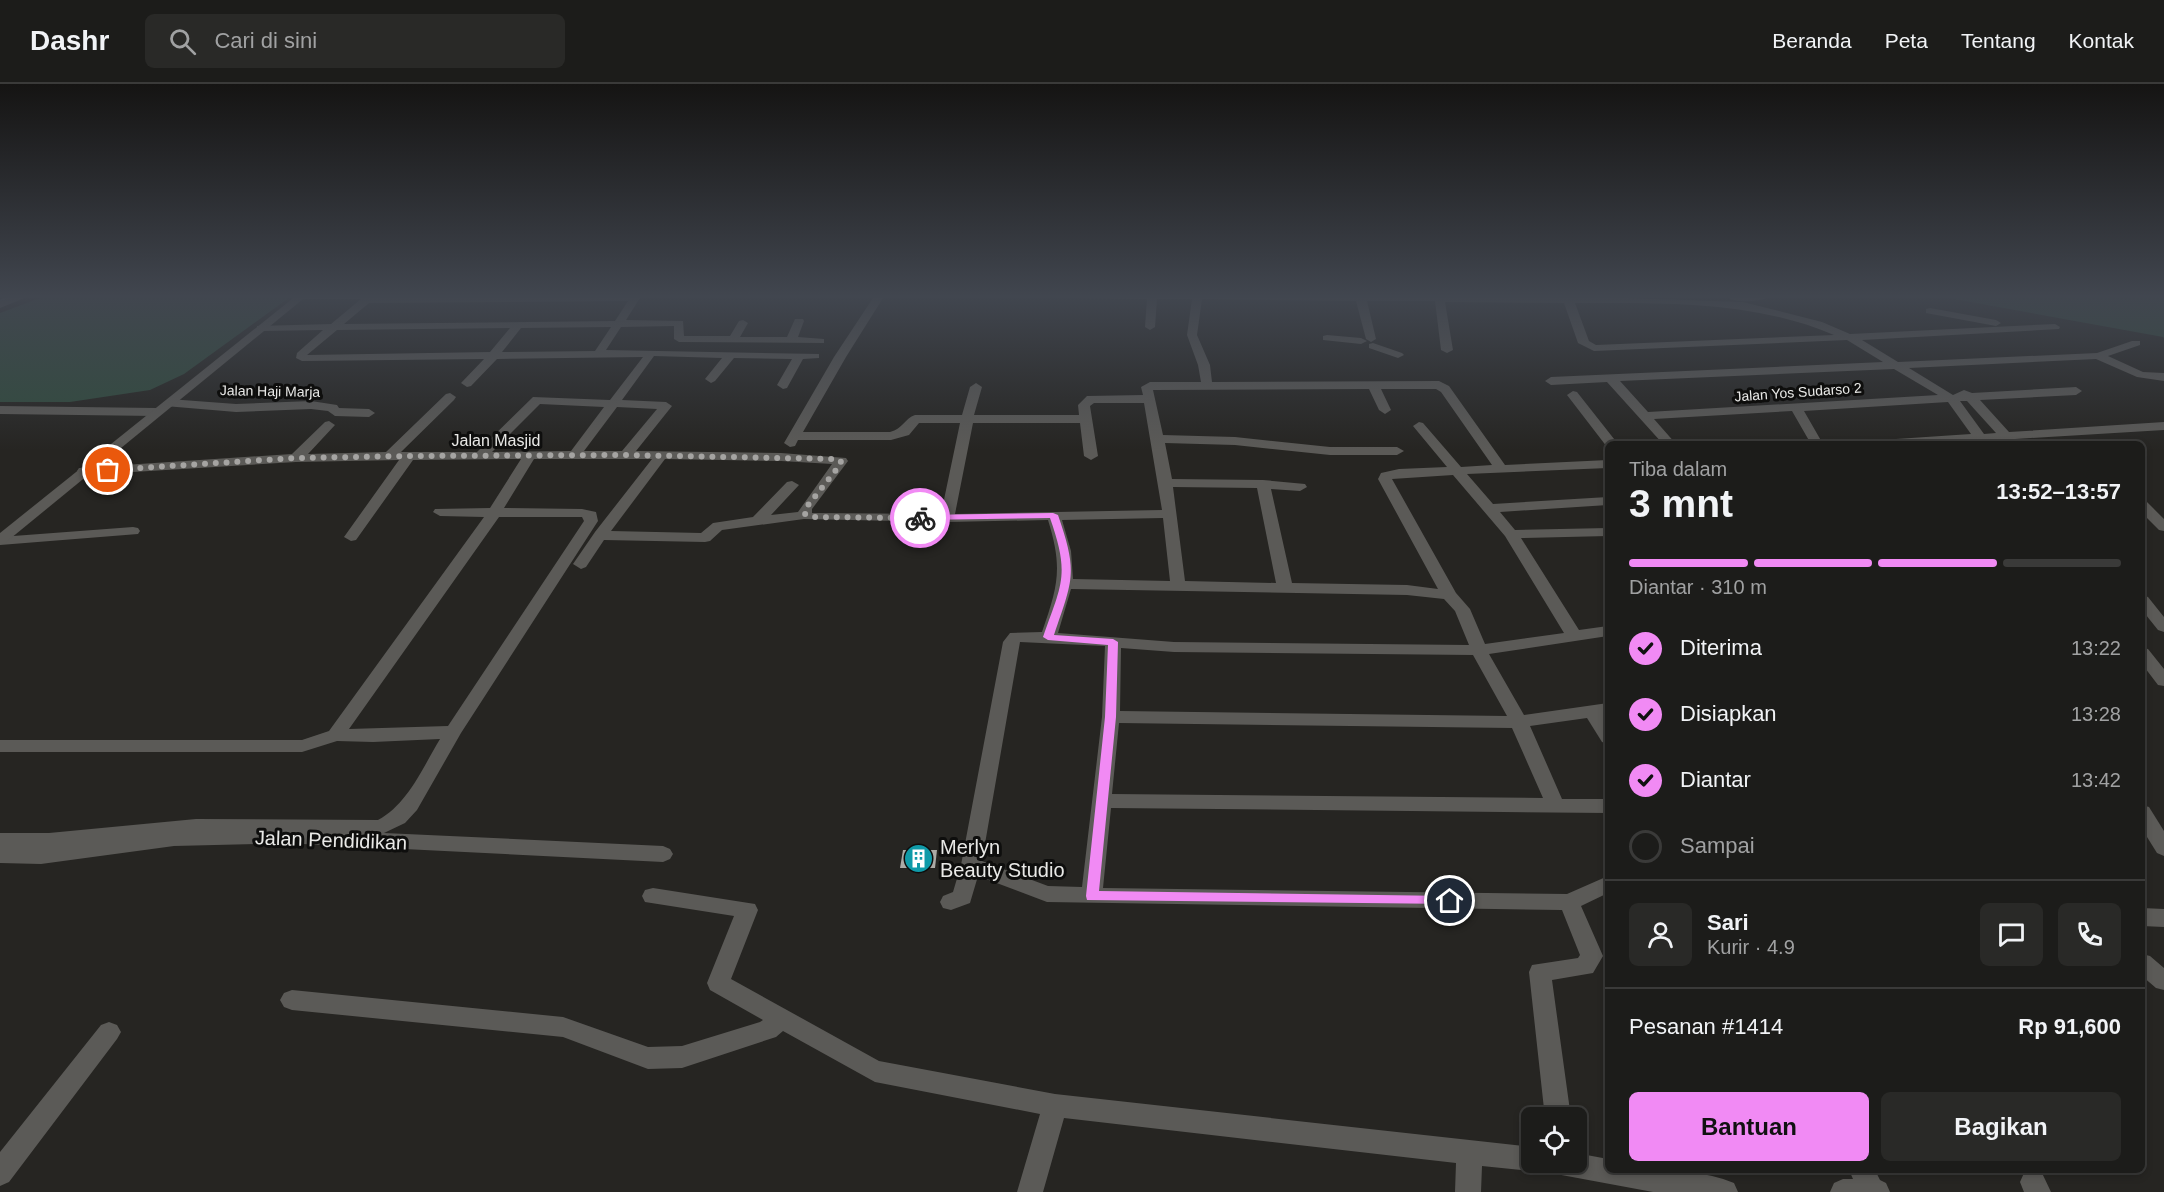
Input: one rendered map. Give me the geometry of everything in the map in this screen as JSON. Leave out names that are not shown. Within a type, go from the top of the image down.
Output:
[{"type":"street","points":[[0,541],[238,347]]},
{"type":"street","points":[[310,347],[301,355],[302,358],[647,357],[731,354],[814,356]]},
{"type":"street","points":[[467,383],[501,347]]},
{"type":"street","points":[[599,353],[603,347]]},
{"type":"street","points":[[781,457],[847,347]]},
{"type":"street","points":[[1197,347],[1204,364],[1207,385]]},
{"type":"street","points":[[1379,347],[1398,355]]},
{"type":"street","points":[[1447,347],[1448,351]]},
{"type":"street","points":[[1591,347],[1679,347]]},
{"type":"street","points":[[1866,347],[1952,399],[1982,441],[2162,427]]},
{"type":"street","points":[[1551,381],[1900,367],[2098,356],[2125,347]]},
{"type":"street","points":[[493,357],[599,353],[647,357]]},
{"type":"street","points":[[711,379],[731,354]]},
{"type":"street","points":[[783,385],[801,355]]},
{"type":"street","points":[[2098,356],[2141,375],[2164,377]]},
{"type":"street","points":[[574,456],[647,357]]},
{"type":"street","points":[[1918,365],[1971,398],[2009,440]]},
{"type":"street","points":[[1612,380],[1667,441]]},
{"type":"street","points":[[1178,586],[1166,483],[1148,387],[1150,386],[1427,384],[1445,388],[1502,469]]},
{"type":"street","points":[[1373,386],[1385,410]]},
{"type":"street","points":[[947,518],[976,387]]},
{"type":"street","name":"Jalan Yos Sudarso 2","points":[[1646,416],[2076,391]]},
{"type":"street","points":[[1573,394],[1610,441]]},
{"type":"street","points":[[390,456],[450,397]]},
{"type":"street","points":[[1091,456],[1084,405],[1091,399],[1150,399]]},
{"type":"street","points":[[480,456],[537,400],[615,402],[666,407],[626,455]]},
{"type":"street","name":"Jalan Haji Marja","points":[[169,403],[236,408],[311,405],[333,408],[335,412],[369,413]]},
{"type":"street","points":[[1796,408],[1815,441]]},
{"type":"street","points":[[0,410],[156,412]]},
{"type":"street","points":[[795,436],[891,436],[905,432],[915,419],[1086,419]]},
{"type":"street","points":[[296,458],[329,425]]},
{"type":"street","points":[[1419,426],[1511,534],[1574,636]]},
{"type":"street","points":[[2072,433],[2079,441]]},
{"type":"street","points":[[1158,439],[1235,441],[1330,451],[1397,451]]},
{"type":"street","name":"Jalan Masjid","points":[[84,471],[296,458],[390,456],[626,455],[781,457],[841,461],[805,509],[805,514]]},
{"type":"street","points":[[351,537],[409,456]]},
{"type":"street","points":[[335,735],[495,513],[530,456]]},
{"type":"street","points":[[581,564],[600,535],[661,456]]},
{"type":"street","points":[[1556,804],[1519,722],[1479,650],[1462,609],[1449,595],[1385,479],[1386,476],[1400,473],[1605,464]]},
{"type":"street","points":[[1166,483],[1263,484],[1300,487]]},
{"type":"street","points":[[1263,484],[1285,588]]},
{"type":"street","points":[[758,520],[792,485]]},
{"type":"street","points":[[1490,508],[1605,501]]},
{"type":"street","points":[[2145,508],[2164,527]]},
{"type":"street","points":[[0,840],[49,840],[196,826],[381,827],[399,818],[410,805],[453,732],[591,520],[591,515],[582,513],[440,512]]},
{"type":"street","points":[[600,535],[705,538],[718,526],[805,514],[810,517],[947,518],[1170,514]]},
{"type":"street","points":[[1048,637],[1066,584],[1065,549],[1053,515]]},
{"type":"street","points":[[0,541],[133,531]]},
{"type":"street","points":[[1511,534],[1605,532]]},
{"type":"street","points":[[1066,584],[1407,590],[1449,595]]},
{"type":"street","points":[[2145,604],[2164,627]]},
{"type":"street","points":[[951,902],[962,897],[971,865],[1011,642],[1016,637],[1048,637],[1174,647],[1479,650],[1605,631]]},
{"type":"street","points":[[1092,896],[1111,717],[1113,642]]},
{"type":"street","points":[[2145,656],[2164,658]]},
{"type":"street","points":[[2145,658],[2164,681]]},
{"type":"street","points":[[1111,717],[1519,722],[1600,710],[1605,728]]},
{"type":"street","points":[[0,746],[302,746],[335,735],[453,732]]},
{"type":"street","points":[[1101,801],[1605,806]]},
{"type":"street","points":[[2145,817],[2164,848]]},
{"type":"street","name":"Jalan Pendidikan","points":[[0,855],[41,856],[174,840],[294,836],[663,854]]},
{"type":"street","points":[[971,865],[1047,894],[1092,896],[1569,902],[1605,885]]},
{"type":"street","points":[[653,896],[747,910],[718,983],[875,1071],[1054,1105],[1521,1157]]},
{"type":"street","points":[[1557,1107],[1540,972],[1585,966],[1592,956],[1569,902]]},
{"type":"street","points":[[2145,917],[2164,918]]},
{"type":"street","points":[[2145,965],[2164,981]]},
{"type":"street","points":[[292,1000],[563,1027],[648,1058],[682,1057],[768,1030],[780,1019]]},
{"type":"street","points":[[0,1173],[109,1032]]},
{"type":"street","points":[[1030,1192],[1054,1105]]},
{"type":"street","points":[[1468,1192],[1470,1150]]},
{"type":"street","points":[[1587,1168],[1605,1171]]},
{"type":"street","points":[[1618,1173],[1725,1192]]},
{"type":"street","points":[[1843,1192],[1870,1184]]},
{"type":"green space","points":[[0,347],[222,347],[184,374],[150,390],[70,402],[0,402]]},
{"type":"building","name":"Merlyn Beauty Studio","points":[[903,850],[937,850],[935,868],[900,868]]},
{"type":"way so far","points":[[108,470],[296,458],[409,456],[626,455],[833,459],[841,461],[840,465],[805,509],[805,514],[810,517],[920,518]]},
{"type":"place","name":"Merlyn Beauty Studio","points":[[919,859]]},
{"type":"route","points":[[920,518],[1053,515],[1068,564],[1066,584],[1048,637],[1113,642],[1111,717],[1092,896],[1450,901]]}]
